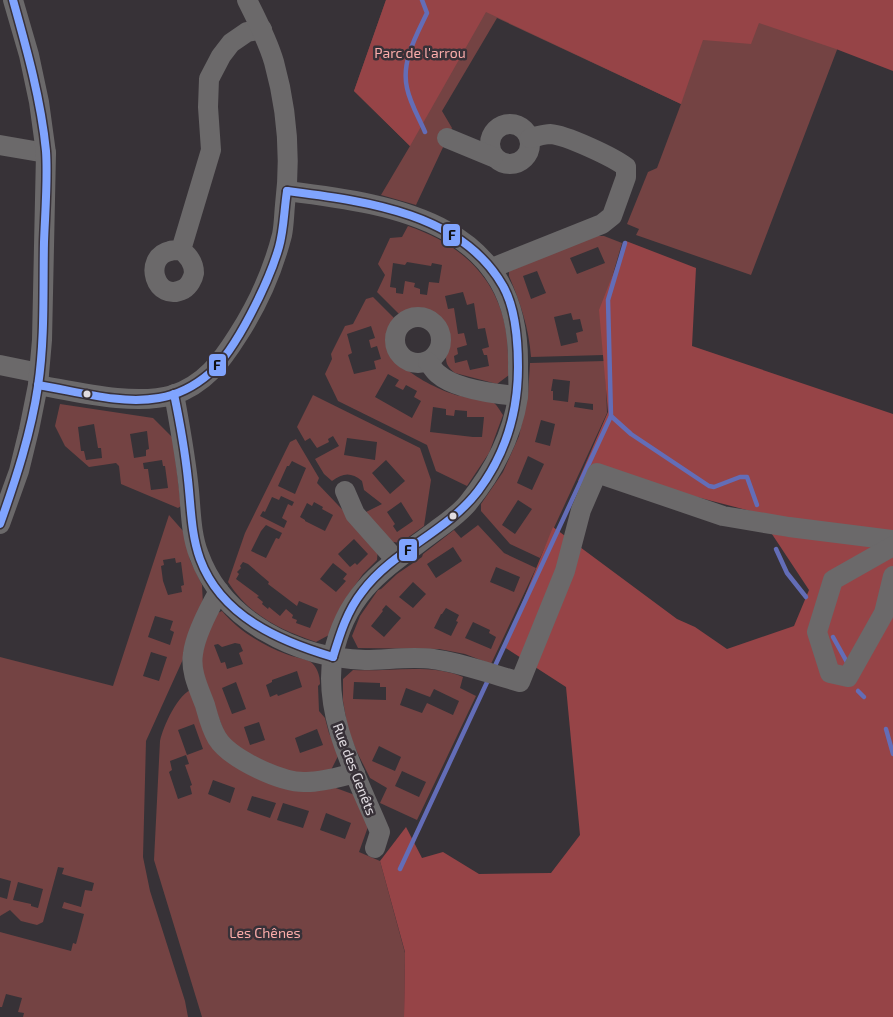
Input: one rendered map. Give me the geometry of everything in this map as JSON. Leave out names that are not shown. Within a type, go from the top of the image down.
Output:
[{"type":"street","points":[[0,524],[30,430],[39,379],[42,340],[46,153],[39,102],[29,55],[13,0]]},
{"type":"street","points":[[0,365],[39,379],[120,398],[151,399],[174,394],[192,386],[219,364],[255,306],[273,266],[282,233],[287,191],[288,152],[284,107],[274,62],[262,29],[247,0]]},
{"type":"street","points":[[181,250],[211,150],[208,107],[209,79],[220,56],[231,43],[247,32],[262,29]]},
{"type":"street","points":[[447,138],[493,157],[505,165],[520,163],[530,153],[530,138],[522,127],[508,123],[495,130],[489,143],[493,157]]},
{"type":"street","points":[[492,268],[602,224],[612,216],[626,177],[626,168],[618,161],[564,137],[549,134],[530,138]]},
{"type":"street","points":[[0,145],[46,153]]},
{"type":"street","name":"Rue des Genêts","points":[[287,191],[326,196],[400,212],[436,224],[476,252],[492,268],[504,288],[516,335],[518,396],[506,440],[496,463],[466,505],[444,524],[395,559],[369,583],[354,603],[342,628],[333,657],[334,712],[340,734],[380,832],[375,848]]},
{"type":"street","points":[[428,362],[438,374],[453,383],[495,394],[518,396]]},
{"type":"street","points":[[174,394],[182,435],[192,524],[198,554],[209,576],[232,607],[248,621],[286,642],[333,657],[364,660],[431,658],[520,682],[565,571],[581,510],[597,473],[723,516],[789,527],[893,540]]},
{"type":"street","points":[[345,491],[355,514],[395,559]]},
{"type":"street","points":[[893,546],[833,580],[817,632],[830,673],[848,677],[884,612],[893,576]]},
{"type":"street","points":[[219,590],[209,609],[192,653],[192,666],[216,737],[225,748],[240,758],[262,771],[285,779],[305,783],[355,773]]},
{"type":"green space","points":[[386,0],[856,0],[751,275],[636,235],[639,229],[627,224],[648,172],[657,168],[681,104],[497,18],[442,111],[452,128],[416,205],[381,195],[410,146],[354,91]]},
{"type":"green space","name":"Parc de l'arrou","points":[[386,0],[893,0],[893,71],[759,23],[751,44],[703,40],[681,104],[486,12],[410,146],[354,91]]},
{"type":"green space","points":[[408,226],[445,243],[461,253],[486,280],[496,297],[503,315],[507,336],[509,375],[497,384],[455,373],[451,369],[446,361],[448,331],[446,325],[438,316],[432,312],[420,309],[410,310],[400,315],[377,292],[385,275],[378,264],[390,238],[402,237]],"holes":[[[407,262],[431,266],[432,263],[442,265],[439,283],[429,282],[427,295],[420,294],[420,289],[414,287],[415,283],[405,281],[403,294],[396,293],[396,288],[390,287],[393,263],[405,265]],[[463,292],[467,305],[474,303],[478,329],[485,328],[489,347],[482,349],[484,355],[487,355],[489,366],[470,370],[467,360],[455,363],[454,356],[458,354],[457,348],[467,345],[464,333],[458,334],[454,308],[448,309],[445,296]]]},
{"type":"green space","points":[[595,236],[604,236],[622,243],[609,288],[604,355],[531,357],[526,325],[509,276],[509,271]],"holes":[[[598,247],[605,263],[577,274],[570,258]],[[537,271],[546,293],[531,299],[523,276]],[[571,313],[573,320],[580,319],[583,331],[576,333],[578,342],[561,346],[554,317]]]},
{"type":"green space","points":[[626,241],[696,268],[692,346],[893,414],[893,1017],[404,1017],[405,952],[380,861],[406,827],[422,858],[443,852],[479,874],[551,873],[580,835],[566,687],[504,647],[553,527],[677,619],[695,627],[727,649],[794,626],[809,590],[758,513],[647,484],[578,481],[608,412],[599,310]]},
{"type":"green space","points":[[373,297],[395,319],[388,332],[388,345],[394,356],[404,367],[444,391],[494,403],[503,415],[489,453],[467,486],[436,471],[427,445],[338,401],[325,374],[332,359],[331,354],[345,326],[353,324],[366,299]],"holes":[[[371,326],[375,338],[369,340],[371,348],[377,346],[381,359],[374,361],[376,369],[354,374],[348,355],[352,353],[347,334]],[[388,374],[399,380],[395,386],[403,390],[406,385],[417,391],[414,397],[421,401],[412,418],[375,397]],[[433,407],[446,409],[446,415],[454,416],[455,410],[467,411],[467,417],[484,417],[482,437],[430,432]]]},
{"type":"green space","points":[[605,361],[607,413],[540,558],[510,544],[481,511],[481,504],[503,472],[519,436],[528,395],[530,363]],"holes":[[[553,379],[570,381],[568,402],[553,400],[553,391],[551,391]],[[575,402],[593,404],[593,410],[574,407]],[[541,420],[555,424],[550,446],[535,442]],[[528,456],[544,464],[532,490],[517,483]],[[518,500],[532,509],[515,534],[502,525]]]},
{"type":"green space","points":[[313,395],[420,448],[431,480],[424,526],[400,543],[387,541],[362,514],[382,504],[364,490],[362,481],[354,476],[347,475],[340,476],[332,481],[324,474],[315,459],[339,446],[333,436],[328,439],[329,442],[317,448],[310,438],[305,441],[297,427]],"holes":[[[347,438],[377,442],[375,460],[344,455]],[[386,460],[405,481],[390,494],[372,473]],[[401,502],[413,521],[397,532],[393,526],[395,524],[387,512]]]},
{"type":"green space","points":[[60,404],[153,418],[173,438],[181,506],[178,508],[121,484],[119,466],[116,463],[89,467],[65,446],[55,426]],"holes":[[[94,424],[98,448],[101,448],[102,458],[86,460],[84,451],[81,451],[78,427]],[[147,431],[149,449],[146,450],[146,456],[134,458],[130,434]],[[162,460],[163,466],[165,466],[168,488],[151,490],[148,469],[144,469],[143,463]]]},
{"type":"green space","points":[[296,439],[319,478],[317,483],[378,547],[377,560],[363,574],[348,595],[329,635],[316,642],[266,620],[236,594],[228,582],[245,533],[290,442]],"holes":[[[292,461],[306,468],[295,494],[278,486],[287,466]],[[281,496],[294,502],[292,506],[288,504],[282,518],[287,521],[284,528],[260,516],[263,511],[265,512],[272,497],[279,500]],[[314,502],[333,515],[325,531],[300,517],[307,503],[312,506]],[[266,525],[282,533],[279,539],[276,538],[266,558],[251,551]],[[354,539],[368,554],[357,565],[355,563],[350,567],[338,554]],[[243,562],[248,564],[269,582],[268,584],[297,606],[299,601],[318,609],[310,628],[296,623],[297,620],[292,618],[293,615],[286,609],[280,616],[262,604],[263,602],[257,597],[259,596],[236,579],[239,574],[237,572],[241,568],[240,566]],[[333,563],[347,574],[343,579],[346,581],[336,592],[320,579]]]},
{"type":"green space","points":[[169,515],[184,532],[190,560],[202,585],[203,605],[184,657],[146,741],[143,857],[150,891],[185,1001],[188,1017],[23,1017],[24,1013],[18,1012],[22,998],[6,994],[2,1007],[0,1007],[0,932],[71,951],[73,943],[76,944],[84,914],[62,908],[64,902],[81,907],[85,890],[92,891],[94,883],[62,874],[64,868],[58,867],[43,922],[37,925],[21,921],[10,910],[0,916],[0,897],[7,899],[11,881],[0,878],[0,657],[113,686]],"holes":[[[175,558],[176,563],[181,562],[184,585],[181,586],[182,592],[168,595],[163,581],[161,566],[164,565],[163,560]],[[155,616],[173,621],[170,630],[174,632],[170,645],[148,637]],[[151,652],[167,657],[159,681],[143,676]],[[18,882],[43,889],[38,908],[31,906],[31,904],[13,900]]]},
{"type":"green space","points":[[478,525],[504,553],[536,568],[491,664],[465,654],[439,649],[358,648],[352,636],[360,616],[378,590],[454,530],[461,538]],"holes":[[[453,547],[462,561],[436,578],[427,564]],[[496,567],[520,577],[514,592],[490,582]],[[413,582],[426,594],[413,608],[399,597]],[[386,605],[401,618],[384,637],[371,626]],[[446,608],[459,615],[456,621],[458,622],[451,636],[434,628]],[[473,622],[490,630],[489,633],[496,637],[491,649],[465,638]]]},
{"type":"green space","points":[[222,611],[243,631],[260,642],[286,654],[309,661],[314,665],[318,671],[320,681],[318,686],[319,711],[325,718],[329,733],[339,754],[330,772],[309,776],[273,767],[228,742],[200,668],[200,661],[213,615]],"holes":[[[235,643],[240,644],[243,651],[239,653],[243,664],[227,669],[225,662],[221,663],[214,645],[218,644],[222,647]],[[297,671],[302,687],[270,697],[266,685],[272,682],[272,680]],[[236,682],[246,709],[232,714],[222,688]],[[259,722],[265,740],[250,745],[244,727]],[[317,729],[323,745],[300,753],[295,738]]]},
{"type":"green space","points":[[353,670],[438,670],[463,677],[460,688],[476,696],[417,820],[380,803],[387,788],[370,778],[348,730],[343,701],[343,679]],"holes":[[[354,682],[380,683],[380,687],[386,687],[386,700],[353,699]],[[406,688],[430,697],[434,689],[459,701],[453,715],[427,703],[422,713],[400,705]],[[379,746],[401,757],[395,771],[372,761]],[[402,771],[426,782],[419,797],[395,786]]]},
{"type":"green space","name":"Les Chênes","points":[[193,689],[213,743],[355,795],[369,824],[359,852],[380,861],[405,953],[404,1017],[202,1017],[154,860],[160,741],[172,711],[187,692]],"holes":[[[194,724],[203,749],[187,755],[178,730]],[[186,755],[189,764],[185,765],[192,785],[190,786],[192,794],[178,799],[169,772],[172,770],[170,761]],[[213,780],[235,788],[230,803],[208,794]],[[252,796],[276,803],[270,818],[247,810]],[[283,803],[309,811],[303,828],[277,820]],[[326,813],[351,823],[345,839],[320,830]]]},
{"type":"waterway","points":[[422,0],[427,13],[411,49],[406,69],[406,78],[410,99],[425,132]]},
{"type":"waterway","points":[[494,668],[611,416],[608,300],[625,243]]},
{"type":"waterway","points":[[611,416],[631,434],[709,486],[714,487],[740,477],[747,477],[757,505]]},
{"type":"waterway","points":[[776,549],[787,573],[806,597]]},
{"type":"waterway","points":[[833,637],[848,664]]},
{"type":"waterway","points":[[400,869],[489,678]]},
{"type":"waterway","points":[[858,691],[864,697]]},
{"type":"waterway","points":[[886,729],[893,754]]},
{"type":"transit line","name":"F","points":[[0,524],[22,456],[38,386],[43,332],[47,185],[46,151],[41,113],[13,0]]},
{"type":"transit line","name":"F","points":[[287,191],[347,200],[408,214],[436,226],[462,241],[485,261],[503,286],[511,305],[517,336],[516,400],[503,448],[496,463],[478,491],[465,506],[451,519],[389,564],[362,592],[348,615],[333,657]]},
{"type":"transit line","name":"F","points":[[38,385],[114,399],[144,400],[172,395],[204,378],[220,362],[241,332],[268,278],[281,240],[287,191]]},
{"type":"transit line","name":"F","points":[[174,394],[185,458],[195,540],[200,559],[210,579],[222,596],[237,611],[254,623],[292,643],[333,657]]}]
